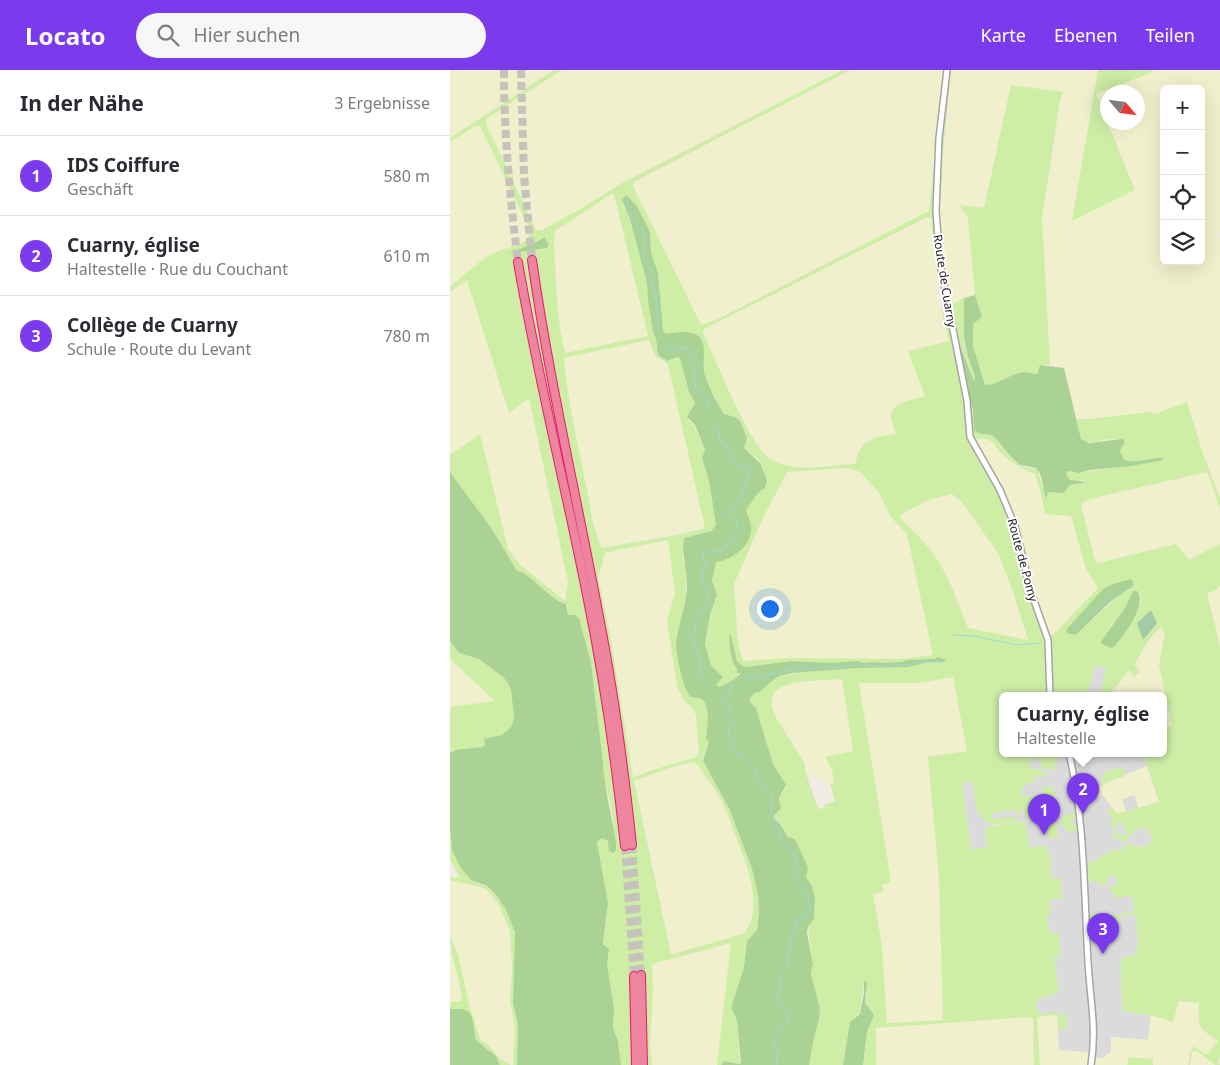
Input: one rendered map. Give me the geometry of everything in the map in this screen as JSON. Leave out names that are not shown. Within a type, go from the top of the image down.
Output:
[{"type":"highway","points":[[518,262],[596,640],[628,845],[624,771],[608,665],[551,376],[532,260]]},
{"type":"highway","points":[[636,1065],[637,975],[643,1065]]},
{"type":"street","name":"Route de Cuarny","points":[[947,70],[939,138],[936,211],[938,247],[967,401],[969,431]]},
{"type":"street","name":"Route de Pomy","points":[[969,431],[973,444],[1000,490],[1010,512],[1031,592],[1050,646],[1050,692]]},
{"type":"street","points":[[1070,757],[1082,827],[1088,963],[1095,1035],[1091,1065]]},
{"type":"shaded area","points":[[1094,665],[1106,668],[1102,692],[1085,692],[1091,683]]},
{"type":"shaded area","points":[[1022,757],[1144,757],[1147,766],[1125,776],[1122,767],[1104,777],[1100,784],[1102,786],[1090,793],[1103,795],[1112,808],[1122,799],[1134,795],[1152,840],[1145,847],[1124,844],[1128,877],[1136,914],[1138,941],[1137,953],[1121,959],[1122,1011],[1151,1015],[1148,1040],[1111,1037],[1111,1052],[1103,1058],[1094,1058],[1059,1050],[1057,1013],[1038,1014],[1036,1001],[1039,998],[1050,995],[1057,976],[1054,957],[1060,956],[1058,934],[1050,933],[1047,914],[1049,900],[1055,899],[1051,879],[1050,856],[1046,846],[1030,848],[1024,821],[992,825],[985,833],[987,848],[971,850],[962,783],[973,781],[1015,763]]},
{"type":"green space","points":[[450,70],[554,70],[450,137]]},
{"type":"green space","points":[[554,70],[562,70],[486,119],[487,126],[536,230],[542,230],[622,183],[843,70],[850,70],[634,182],[633,186],[701,325],[716,320],[929,211],[944,70],[951,70],[938,205],[941,259],[950,305],[964,298],[964,343],[975,377],[974,381],[960,344],[962,367],[980,433],[992,435],[1020,465],[1037,469],[1045,493],[1044,498],[1046,498],[1048,491],[1065,492],[1070,485],[1085,482],[1085,480],[1074,481],[1070,479],[1066,474],[1068,471],[1079,473],[1164,460],[1157,458],[1133,461],[1124,460],[1120,451],[1124,444],[1112,439],[1089,442],[1081,439],[1076,419],[1150,412],[1155,414],[1187,402],[1203,454],[1220,498],[1220,508],[1207,472],[1089,499],[1081,505],[1095,561],[1098,563],[1176,544],[1189,560],[1220,544],[1220,586],[1217,590],[1207,593],[1220,646],[1220,1057],[1218,1061],[1220,1065],[1215,1065],[1196,1050],[1192,1052],[1190,1065],[1188,1065],[1190,1053],[1194,1046],[1206,1055],[1218,1041],[1206,1033],[1199,1022],[1199,1003],[1179,1001],[1173,1022],[1151,1015],[1122,1011],[1121,959],[1137,953],[1136,914],[1119,917],[1119,922],[1106,926],[1099,924],[1099,921],[1091,919],[1088,921],[1088,915],[1099,913],[1100,916],[1105,915],[1106,919],[1111,919],[1116,915],[1134,912],[1132,896],[1116,898],[1111,893],[1110,886],[1117,885],[1116,876],[1107,877],[1108,884],[1100,886],[1099,881],[1088,882],[1089,888],[1085,889],[1084,863],[1099,860],[1099,856],[1106,855],[1111,849],[1113,851],[1125,849],[1124,843],[1143,847],[1152,840],[1147,827],[1132,831],[1132,835],[1127,837],[1128,840],[1126,842],[1113,839],[1114,830],[1116,829],[1117,835],[1123,834],[1124,836],[1127,836],[1127,831],[1124,831],[1121,822],[1117,823],[1116,828],[1109,823],[1114,821],[1107,811],[1112,808],[1117,814],[1159,802],[1144,757],[1167,757],[1167,728],[1172,726],[1167,703],[1167,692],[1165,692],[1159,665],[1165,633],[1161,628],[1149,640],[1134,665],[1140,672],[1134,677],[1128,670],[1119,684],[1110,692],[1102,692],[1106,668],[1095,666],[1091,683],[1086,692],[999,692],[999,757],[1058,757],[1058,761],[1054,762],[1056,770],[1042,768],[1040,760],[1031,759],[1027,767],[1048,773],[1045,776],[1034,778],[1034,783],[1024,783],[1025,788],[1021,789],[1022,797],[1043,795],[1042,787],[1050,787],[1052,790],[1055,790],[1055,796],[1046,797],[1047,804],[1055,803],[1055,809],[1062,808],[1044,814],[1044,804],[1038,804],[1040,815],[1026,818],[1024,808],[1020,809],[1021,817],[1014,810],[993,813],[992,819],[1016,817],[1016,821],[992,824],[982,818],[976,806],[973,782],[962,783],[971,850],[987,847],[986,827],[1025,821],[1030,848],[1046,845],[1050,856],[1051,879],[1060,878],[1063,898],[1049,900],[1051,913],[1047,915],[1050,932],[1058,933],[1061,956],[1054,957],[1059,993],[1039,998],[1036,1003],[1039,1014],[1057,1012],[1057,1014],[1066,1014],[1067,1029],[1059,1030],[1057,1015],[1037,1017],[1040,1065],[1034,1065],[1033,1019],[1030,1017],[876,1028],[876,1065],[863,1065],[867,1032],[874,1015],[865,1003],[867,993],[864,983],[860,1012],[850,1023],[843,1065],[809,1065],[820,1008],[811,974],[813,967],[808,927],[813,921],[815,912],[812,886],[806,877],[807,872],[795,839],[788,837],[780,822],[773,817],[781,808],[779,798],[786,787],[773,764],[756,708],[750,702],[750,698],[779,676],[821,670],[822,662],[792,661],[745,667],[735,679],[719,687],[715,685],[722,676],[711,665],[705,644],[710,615],[717,595],[712,581],[716,561],[724,560],[739,551],[747,541],[749,531],[746,510],[758,493],[763,490],[766,477],[758,459],[744,448],[744,443],[733,416],[723,412],[708,384],[703,370],[704,348],[701,340],[694,334],[666,334],[662,331],[658,273],[651,252],[650,232],[637,206],[626,195],[623,198],[623,204],[632,224],[647,283],[656,348],[659,356],[667,361],[677,357],[680,358],[689,392],[695,403],[688,420],[694,425],[705,450],[702,458],[709,481],[716,525],[711,531],[684,538],[683,559],[687,571],[686,597],[676,645],[683,682],[692,697],[702,699],[707,707],[706,739],[709,742],[703,759],[704,765],[719,787],[729,808],[752,869],[758,895],[759,914],[757,930],[747,941],[744,967],[731,1007],[737,1020],[740,1064],[722,1062],[721,1065],[717,1065],[731,943],[652,964],[653,990],[650,1047],[652,1065],[621,1065],[617,1038],[613,1028],[614,1016],[607,964],[609,949],[603,944],[607,917],[607,897],[597,842],[602,838],[609,841],[609,851],[614,853],[613,823],[604,775],[591,662],[579,618],[568,615],[567,605],[546,593],[522,572],[517,571],[492,529],[450,472],[450,451],[452,454],[480,434],[508,549],[519,564],[565,601],[568,582],[529,398],[509,413],[467,280],[450,292],[450,287],[482,260],[494,253],[523,242],[529,236],[529,228],[480,126],[475,126],[450,142],[450,138]],"holes":[[[613,193],[648,336],[565,353],[558,311],[555,231]],[[928,217],[931,218],[935,260],[948,307],[941,309],[949,341],[908,351],[925,396],[898,405],[891,413],[896,434],[869,440],[861,448],[856,463],[804,468],[786,465],[769,458],[752,437],[743,420],[703,333],[704,329]],[[649,340],[655,356],[668,364],[705,528],[682,534],[602,548],[592,515],[567,389],[564,358]],[[984,438],[993,442],[1005,457],[1035,474],[1045,514],[1071,516],[1086,569],[1098,588],[1052,636],[1049,633],[1030,578],[1021,536],[1015,520],[1000,484],[976,443],[976,439]],[[849,468],[860,472],[879,493],[890,516],[907,534],[933,655],[901,659],[786,658],[743,661],[738,644],[734,584],[762,520],[787,472]],[[952,494],[962,502],[998,553],[1028,640],[968,628],[942,566],[926,544],[902,520],[900,515],[928,500]],[[668,540],[675,594],[667,620],[677,686],[684,701],[692,707],[696,715],[699,752],[696,757],[646,772],[633,778],[611,639],[598,577],[603,563],[603,556],[607,552]],[[1113,584],[1120,594],[1076,635],[1073,635],[1072,633],[1085,608],[1092,603],[1103,589]],[[1133,591],[1141,600],[1136,614],[1114,647],[1111,648],[1101,643],[1125,608]],[[953,677],[967,751],[928,757],[939,878],[943,1020],[887,1023],[882,946],[873,894],[884,892],[882,885],[891,882],[859,683],[919,683]],[[842,679],[853,751],[826,757],[832,768],[834,783],[830,783],[835,802],[825,804],[824,808],[818,809],[805,771],[805,764],[780,724],[773,708],[772,697],[778,689],[788,685],[801,682]],[[692,762],[698,765],[716,791],[727,812],[748,869],[753,898],[753,912],[750,924],[743,934],[671,954],[634,781],[675,766]]]},
{"type":"green space","points":[[562,70],[843,70],[622,183],[542,230],[536,230],[487,126],[486,119]]},
{"type":"green space","points":[[850,70],[944,70],[929,211],[716,320],[700,325],[633,186],[634,182]]},
{"type":"green space","points":[[951,70],[1098,70],[1072,221],[1135,190],[1110,130],[1145,130],[1145,85],[1119,85],[1153,72],[1152,70],[1220,70],[1220,231],[1218,233],[1220,238],[1220,498],[1203,454],[1155,414],[1076,419],[1064,368],[1050,365],[1042,217],[1063,92],[1011,85],[984,208],[961,206],[968,218],[975,295],[950,305],[941,259],[938,205]]},
{"type":"green space","points":[[1098,70],[1152,70],[1153,72],[1119,85],[1100,85],[1100,92],[1096,94],[1100,104],[1100,130],[1111,130],[1135,190],[1072,221]]},
{"type":"green space","points":[[1011,85],[1063,92],[1042,217],[1050,365],[1040,365],[1037,374],[1008,377],[993,385],[985,385],[973,346],[973,324],[982,317],[975,295],[968,218],[960,205],[984,208]]},
{"type":"green space","points":[[1100,92],[1100,106],[1095,94]]},
{"type":"green space","points":[[475,125],[480,126],[529,228],[529,236],[524,242],[496,252],[486,258],[450,287],[450,142]]},
{"type":"green space","points":[[613,193],[648,336],[565,353],[561,339],[558,305],[555,231]]},
{"type":"green space","points":[[626,195],[637,206],[650,232],[651,252],[658,273],[663,331],[666,334],[693,333],[701,339],[704,347],[704,372],[710,387],[724,414],[735,417],[740,421],[747,438],[744,448],[761,464],[767,480],[765,488],[758,493],[746,510],[751,525],[749,539],[735,555],[716,562],[712,581],[717,595],[710,615],[705,644],[711,665],[722,676],[716,685],[719,687],[735,679],[741,673],[737,673],[733,661],[729,635],[731,635],[737,662],[745,667],[792,661],[883,663],[934,659],[938,657],[946,660],[944,662],[928,662],[908,667],[857,668],[793,673],[779,676],[750,698],[750,702],[756,708],[773,764],[786,785],[779,798],[781,808],[773,817],[779,822],[788,837],[795,839],[807,865],[806,877],[812,886],[815,899],[814,919],[808,927],[807,933],[813,964],[811,974],[820,1008],[809,1065],[721,1065],[724,1061],[741,1063],[737,1020],[731,1008],[744,967],[747,941],[757,930],[759,914],[758,895],[752,869],[729,808],[703,761],[709,742],[706,739],[707,708],[702,699],[691,697],[688,694],[677,656],[677,638],[687,588],[683,551],[684,538],[711,531],[716,525],[709,481],[702,458],[705,450],[695,425],[687,417],[695,403],[689,392],[680,358],[677,357],[667,361],[659,356],[657,351],[647,283],[630,219],[622,200]]},
{"type":"green space","points":[[928,217],[931,218],[935,260],[941,286],[934,287],[949,341],[925,397],[901,404],[893,410],[891,417],[897,434],[870,439],[864,443],[860,448],[856,463],[791,467],[769,458],[761,450],[731,395],[703,333],[704,329]]},
{"type":"green space","points":[[545,237],[549,243],[547,248],[509,253],[533,243]]},
{"type":"green space","points":[[467,280],[508,412],[529,398],[568,582],[565,602],[519,564],[508,549],[480,435],[452,454],[450,451],[450,292]]},
{"type":"green space","points":[[975,295],[982,317],[973,324],[973,346],[985,385],[995,383],[1014,374],[1025,372],[1037,374],[1040,365],[1064,368],[1081,439],[1089,443],[1123,439],[1125,442],[1120,451],[1124,460],[1162,458],[1164,460],[1079,473],[1068,471],[1066,474],[1070,480],[1087,482],[1070,485],[1064,493],[1048,492],[1046,499],[1042,480],[1037,469],[1019,464],[992,435],[978,433],[974,430],[973,410],[959,343],[974,381],[975,377],[964,338],[964,298]]},
{"type":"green space","points":[[649,340],[655,356],[668,364],[705,528],[602,548],[592,515],[573,422],[566,384],[564,358]]},
{"type":"green space","points":[[984,438],[993,442],[997,450],[1022,468],[1035,474],[1045,514],[1071,516],[1086,569],[1098,588],[1052,637],[1037,599],[1015,520],[1000,484],[976,443],[975,439]]},
{"type":"green space","points":[[849,468],[860,472],[866,478],[879,493],[890,516],[907,534],[933,655],[878,660],[786,658],[743,662],[738,644],[734,584],[762,520],[788,472]]},
{"type":"green space","points":[[450,472],[492,529],[517,571],[522,572],[552,596],[566,604],[568,615],[575,615],[579,618],[591,662],[605,782],[616,843],[614,853],[609,851],[608,841],[602,838],[597,842],[608,903],[603,944],[609,949],[607,964],[614,1009],[613,1028],[618,1041],[621,1065],[517,1065],[518,1025],[513,1003],[515,932],[506,910],[494,892],[487,886],[471,880],[460,867],[452,850],[450,829],[450,753],[456,750],[482,747],[485,745],[484,739],[502,735],[511,727],[514,719],[511,690],[508,683],[479,659],[459,653],[450,641]]},
{"type":"green space","points":[[1207,472],[1220,508],[1220,544],[1188,560],[1176,544],[1098,563],[1095,561],[1081,505],[1089,499]]},
{"type":"green space","points":[[952,494],[962,502],[998,553],[1028,640],[968,628],[949,581],[929,548],[902,520],[900,515],[928,500]]},
{"type":"green space","points":[[668,540],[675,594],[667,620],[671,648],[684,701],[692,707],[696,715],[699,752],[696,757],[646,772],[633,778],[611,639],[598,577],[603,563],[603,556],[607,552]]},
{"type":"green space","points":[[1131,579],[1133,586],[1111,601],[1076,635],[1067,633],[1066,630],[1103,589]]},
{"type":"green space","points":[[1220,586],[1220,646],[1207,593],[1215,592],[1216,588]]},
{"type":"green space","points":[[1133,591],[1137,591],[1140,597],[1137,612],[1128,628],[1114,647],[1111,648],[1100,643],[1125,608]]},
{"type":"green space","points":[[1151,610],[1157,623],[1143,640],[1137,623]]},
{"type":"green space","points":[[1161,628],[1165,633],[1159,665],[1165,692],[1110,692],[1119,684],[1128,670],[1140,673],[1134,665]]},
{"type":"green space","points":[[450,641],[459,653],[479,659],[508,683],[511,690],[514,719],[511,727],[502,735],[484,740],[485,745],[482,747],[450,753],[450,707],[495,701],[450,659]]},
{"type":"green space","points":[[450,659],[496,701],[450,707]]},
{"type":"green space","points":[[953,677],[967,751],[928,757],[939,878],[943,1020],[887,1023],[882,946],[873,894],[882,885],[891,882],[859,683],[919,683]]},
{"type":"green space","points":[[842,679],[853,751],[832,768],[834,783],[823,785],[823,779],[819,780],[814,774],[814,778],[809,780],[805,771],[805,764],[772,709],[771,696],[775,690],[793,683]]},
{"type":"green space","points":[[1167,703],[1172,727],[1167,728]]},
{"type":"green space","points":[[692,762],[698,765],[725,807],[747,868],[753,896],[752,909],[749,924],[743,934],[672,954],[634,781]]},
{"type":"green space","points":[[1147,766],[1159,802],[1139,809],[1134,795],[1122,799],[1126,811],[1117,814],[1103,795],[1093,800],[1090,792],[1109,781]]},
{"type":"green space","points":[[1123,767],[1125,776],[1109,781],[1102,786],[1100,784],[1102,782],[1101,779],[1104,777],[1102,773]]},
{"type":"green space","points":[[1074,806],[1076,806],[1078,818],[1071,819],[1071,825],[1079,825],[1079,831],[1067,831],[1063,825],[1056,826],[1059,839],[1055,837],[1048,839],[1048,827],[1045,817],[1050,816],[1053,825],[1064,821],[1063,816],[1075,813]]},
{"type":"green space","points":[[450,829],[452,850],[461,867],[471,880],[492,889],[506,910],[513,926],[516,939],[513,1003],[518,1025],[517,1065],[513,1065],[515,1028],[510,1001],[512,967],[510,931],[499,905],[488,891],[484,888],[450,880],[450,877],[460,878],[450,859]]},
{"type":"green space","points":[[450,880],[484,888],[489,891],[499,905],[510,931],[512,967],[511,1006],[515,1028],[513,1065],[499,1058],[480,1039],[470,1009],[459,958],[450,935]]},
{"type":"green space","points":[[450,935],[459,958],[470,1009],[480,1039],[499,1058],[511,1065],[500,1065],[493,1054],[476,1040],[472,1020],[461,1009],[450,1009],[450,1002],[462,1001],[450,944]]},
{"type":"green space","points":[[732,943],[717,1065],[652,1065],[650,1047],[653,990],[652,964]]},
{"type":"green space","points":[[450,948],[456,971],[462,1002],[450,1002]]},
{"type":"green space","points":[[866,980],[865,1003],[874,1015],[867,1032],[863,1065],[843,1065],[850,1022],[860,1014]]},
{"type":"green space","points":[[1179,1001],[1199,1003],[1220,1022],[1219,1065],[1194,1047],[1188,1059],[1188,1065],[1153,1065],[1153,1057],[1148,1059],[1129,1057],[1127,1065],[1093,1065],[1094,1058],[1103,1058],[1111,1052],[1111,1037],[1148,1040],[1151,1015],[1160,1017]]},
{"type":"green space","points":[[450,1009],[468,1011],[472,1017],[476,1040],[496,1056],[500,1065],[450,1065]]},
{"type":"green space","points":[[1057,1014],[1059,1050],[1089,1052],[1087,1065],[1040,1065],[1037,1017]]},
{"type":"green space","points":[[1033,1018],[1034,1065],[876,1065],[876,1028]]},
{"type":"green space","points":[[1196,1050],[1215,1065],[1190,1065],[1192,1052]]},
{"type":"green space","points":[[1129,1057],[1148,1059],[1153,1057],[1153,1065],[1127,1065]]},
{"type":"waterway","points":[[627,200],[630,214],[645,234],[643,256],[647,265],[652,270],[650,276],[656,295],[658,332]]},
{"type":"waterway","points":[[664,344],[674,349],[681,350],[683,347],[689,349],[694,367],[695,387],[702,392],[711,411]]},
{"type":"waterway","points":[[711,685],[701,675],[699,657],[693,639],[695,621],[705,608],[708,599],[707,589],[702,578],[707,564],[703,561],[703,554],[709,551],[722,552],[737,531],[736,521],[727,514],[731,506],[742,496],[750,471],[748,467],[735,463],[725,444],[720,440],[717,425],[713,419]]},
{"type":"waterway","points":[[1073,631],[1087,616],[1099,609],[1107,599],[1114,597],[1132,584]]},
{"type":"waterway","points":[[952,635],[974,636],[1016,645],[1041,643]]},
{"type":"waterway","points":[[745,680],[753,677],[762,678],[793,669],[847,667],[851,665],[891,666],[921,662],[944,662]]},
{"type":"waterway","points":[[725,701],[734,685]]},
{"type":"waterway","points":[[717,694],[731,708],[726,714],[732,722],[728,729],[733,750],[751,764],[759,783],[770,793],[772,799],[771,812],[776,821],[780,840],[796,859],[797,864],[794,871],[798,875],[798,881],[810,906],[809,915],[796,919],[787,967],[779,979],[780,988],[777,1000],[789,1017],[788,1021],[781,1027],[773,1043],[778,1053],[776,1065]]},
{"type":"tunnel","points":[[504,70],[508,166],[518,262]]},
{"type":"tunnel","points":[[521,70],[524,176],[532,260]]},
{"type":"tunnel","points":[[632,845],[641,975]]},
{"type":"tunnel","points":[[625,846],[634,976]]},
{"type":"place","name":"Cuarny, église","points":[[1083,814]]},
{"type":"place","name":"IDS Coiffure","points":[[1044,835]]},
{"type":"place","name":"Collège de Cuarny","points":[[1103,954]]}]
